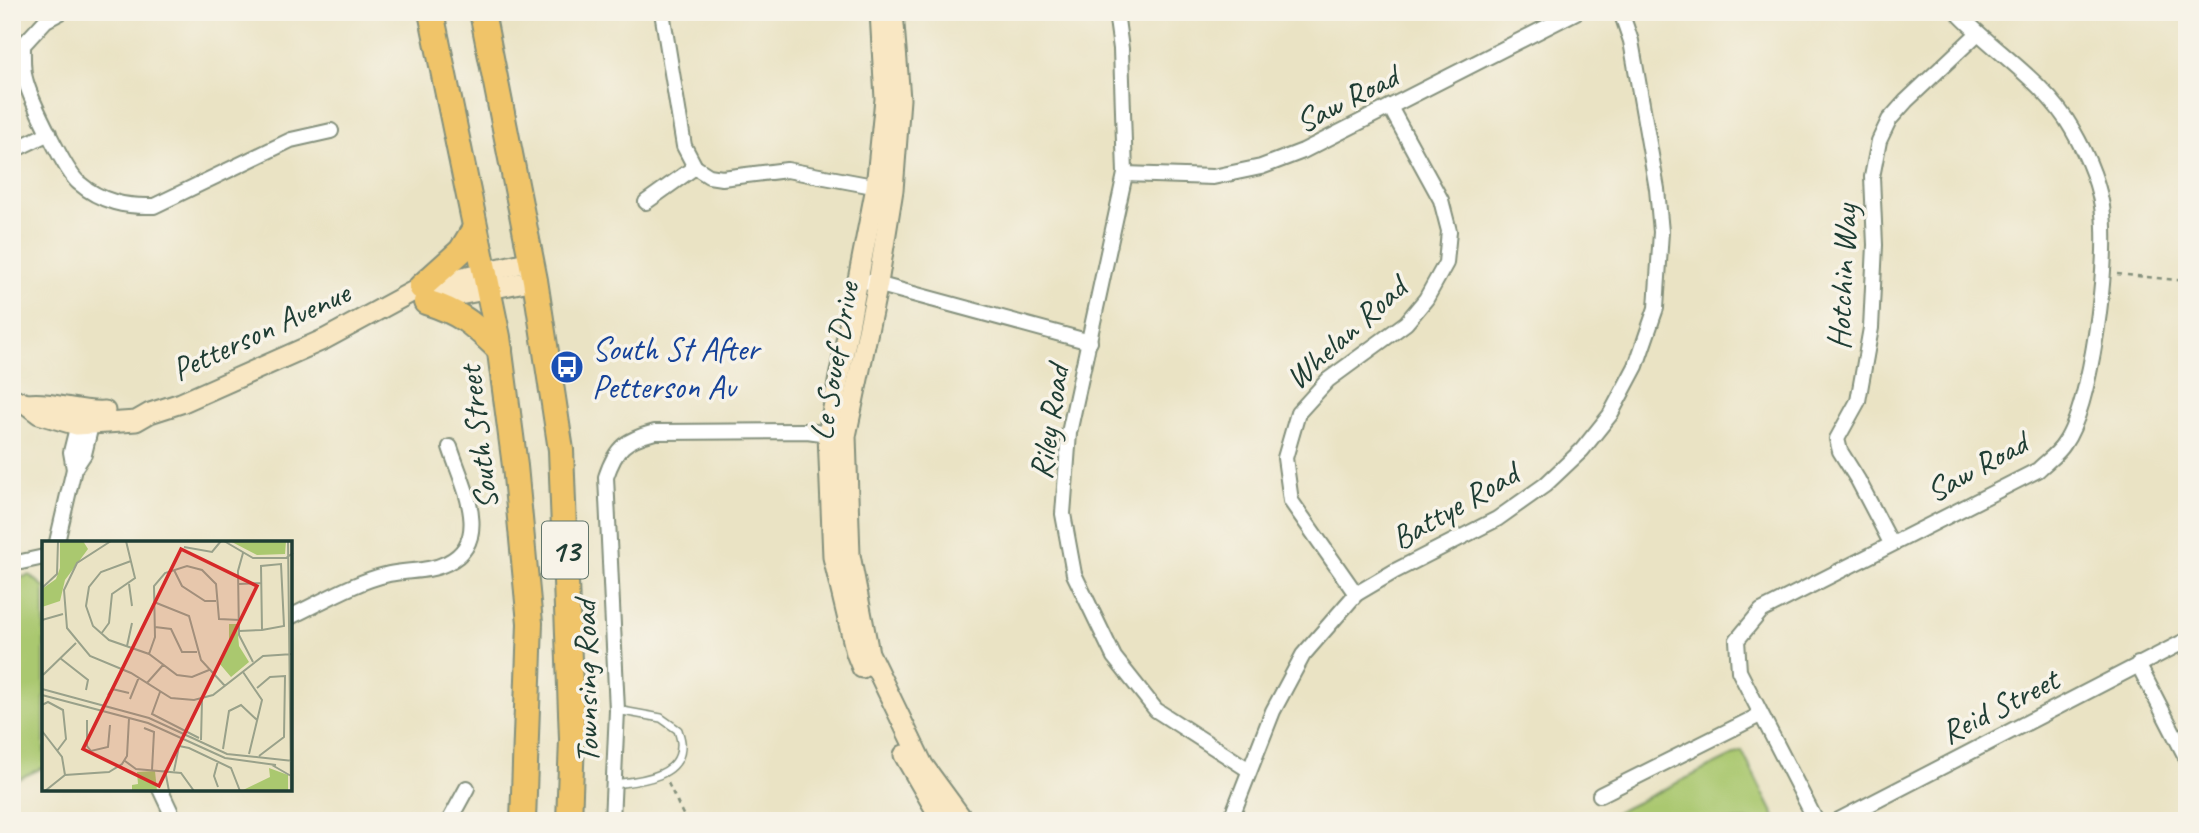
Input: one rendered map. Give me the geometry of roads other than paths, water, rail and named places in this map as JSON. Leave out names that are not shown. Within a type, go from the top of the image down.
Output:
[{"type":"highway","name":"South Street","points":[[431,12],[500,351],[515,466],[530,623],[523,821]]},
{"type":"highway","name":"13","points":[[482,12],[533,271],[561,450],[572,739],[569,821]]},
{"type":"highway","points":[[475,228],[461,251],[424,295],[475,326],[500,351]]},
{"type":"street","points":[[61,12],[46,19],[23,44],[25,80],[49,133],[76,182],[102,199],[129,207],[154,206],[291,140],[331,131]]},
{"type":"street","points":[[662,12],[684,146],[695,167],[709,176],[722,178],[787,170],[885,188]]},
{"type":"street","name":"Le Souef Drive","points":[[880,12],[885,99],[885,188],[878,283],[837,435],[850,555],[869,653],[923,765],[964,821]]},
{"type":"street","name":"Le Souef Drive","points":[[893,12],[900,99],[885,188],[858,279],[837,435],[833,556],[856,653],[911,770],[942,821]]},
{"type":"street","name":"Riley Road","points":[[1116,12],[1121,49],[1125,174],[1069,433],[1063,514],[1074,574],[1114,657],[1156,710],[1249,770]]},
{"type":"street","name":"Saw Road","points":[[1125,174],[1213,177],[1261,167],[1303,152],[1576,12]]},
{"type":"street","name":"Battye Road","points":[[1230,821],[1273,711],[1303,655],[1356,594],[1497,519],[1545,485],[1582,450],[1610,415],[1636,366],[1656,308],[1661,232],[1657,189],[1631,41],[1621,12]]},
{"type":"street","name":"Saw Road","points":[[1816,821],[1739,671],[1737,640],[1761,611],[2038,471],[2064,444],[2082,403],[2092,351],[2106,246],[2096,181],[2072,129],[2045,92],[1977,34],[1956,12]]},
{"type":"street","name":"Hotchin Way","points":[[1891,543],[1840,452],[1837,439],[1858,401],[1871,328],[1875,245],[1872,177],[1879,141],[1889,120],[1977,34]]},
{"type":"street","name":"Whelan Road","points":[[1356,594],[1292,501],[1285,458],[1298,413],[1328,380],[1406,323],[1426,299],[1446,263],[1448,231],[1441,200],[1391,107]]},
{"type":"street","points":[[12,151],[49,133]]},
{"type":"street","points":[[646,202],[695,167]]},
{"type":"street","name":"Petterson Avenue","points":[[19,401],[44,402],[86,418],[132,409],[150,413],[181,403],[325,339],[395,302],[533,271]]},
{"type":"street","points":[[858,279],[1090,342]]},
{"type":"street","points":[[57,541],[74,469],[84,454],[86,418]]},
{"type":"street","name":"Townsing Road","points":[[612,821],[617,710],[606,477],[612,459],[631,439],[654,432],[807,431],[837,435]]},
{"type":"street","points":[[292,616],[364,582],[390,574],[425,570],[447,563],[462,553],[471,538],[473,521],[450,447]]},
{"type":"street","points":[[12,564],[42,558]]},
{"type":"street","name":"Reid Street","points":[[1837,821],[2187,640]]},
{"type":"street","points":[[2138,664],[2187,759]]},
{"type":"street","points":[[1600,795],[1760,715]]},
{"type":"street","points":[[449,821],[467,788]]},
{"type":"street","points":[[160,791],[173,820]]},
{"type":"lane","points":[[615,784],[664,774],[676,761],[682,747],[678,730],[661,718],[617,710]]},
{"type":"place","name":"South St After Petterson Av","points":[[567,367]]}]
